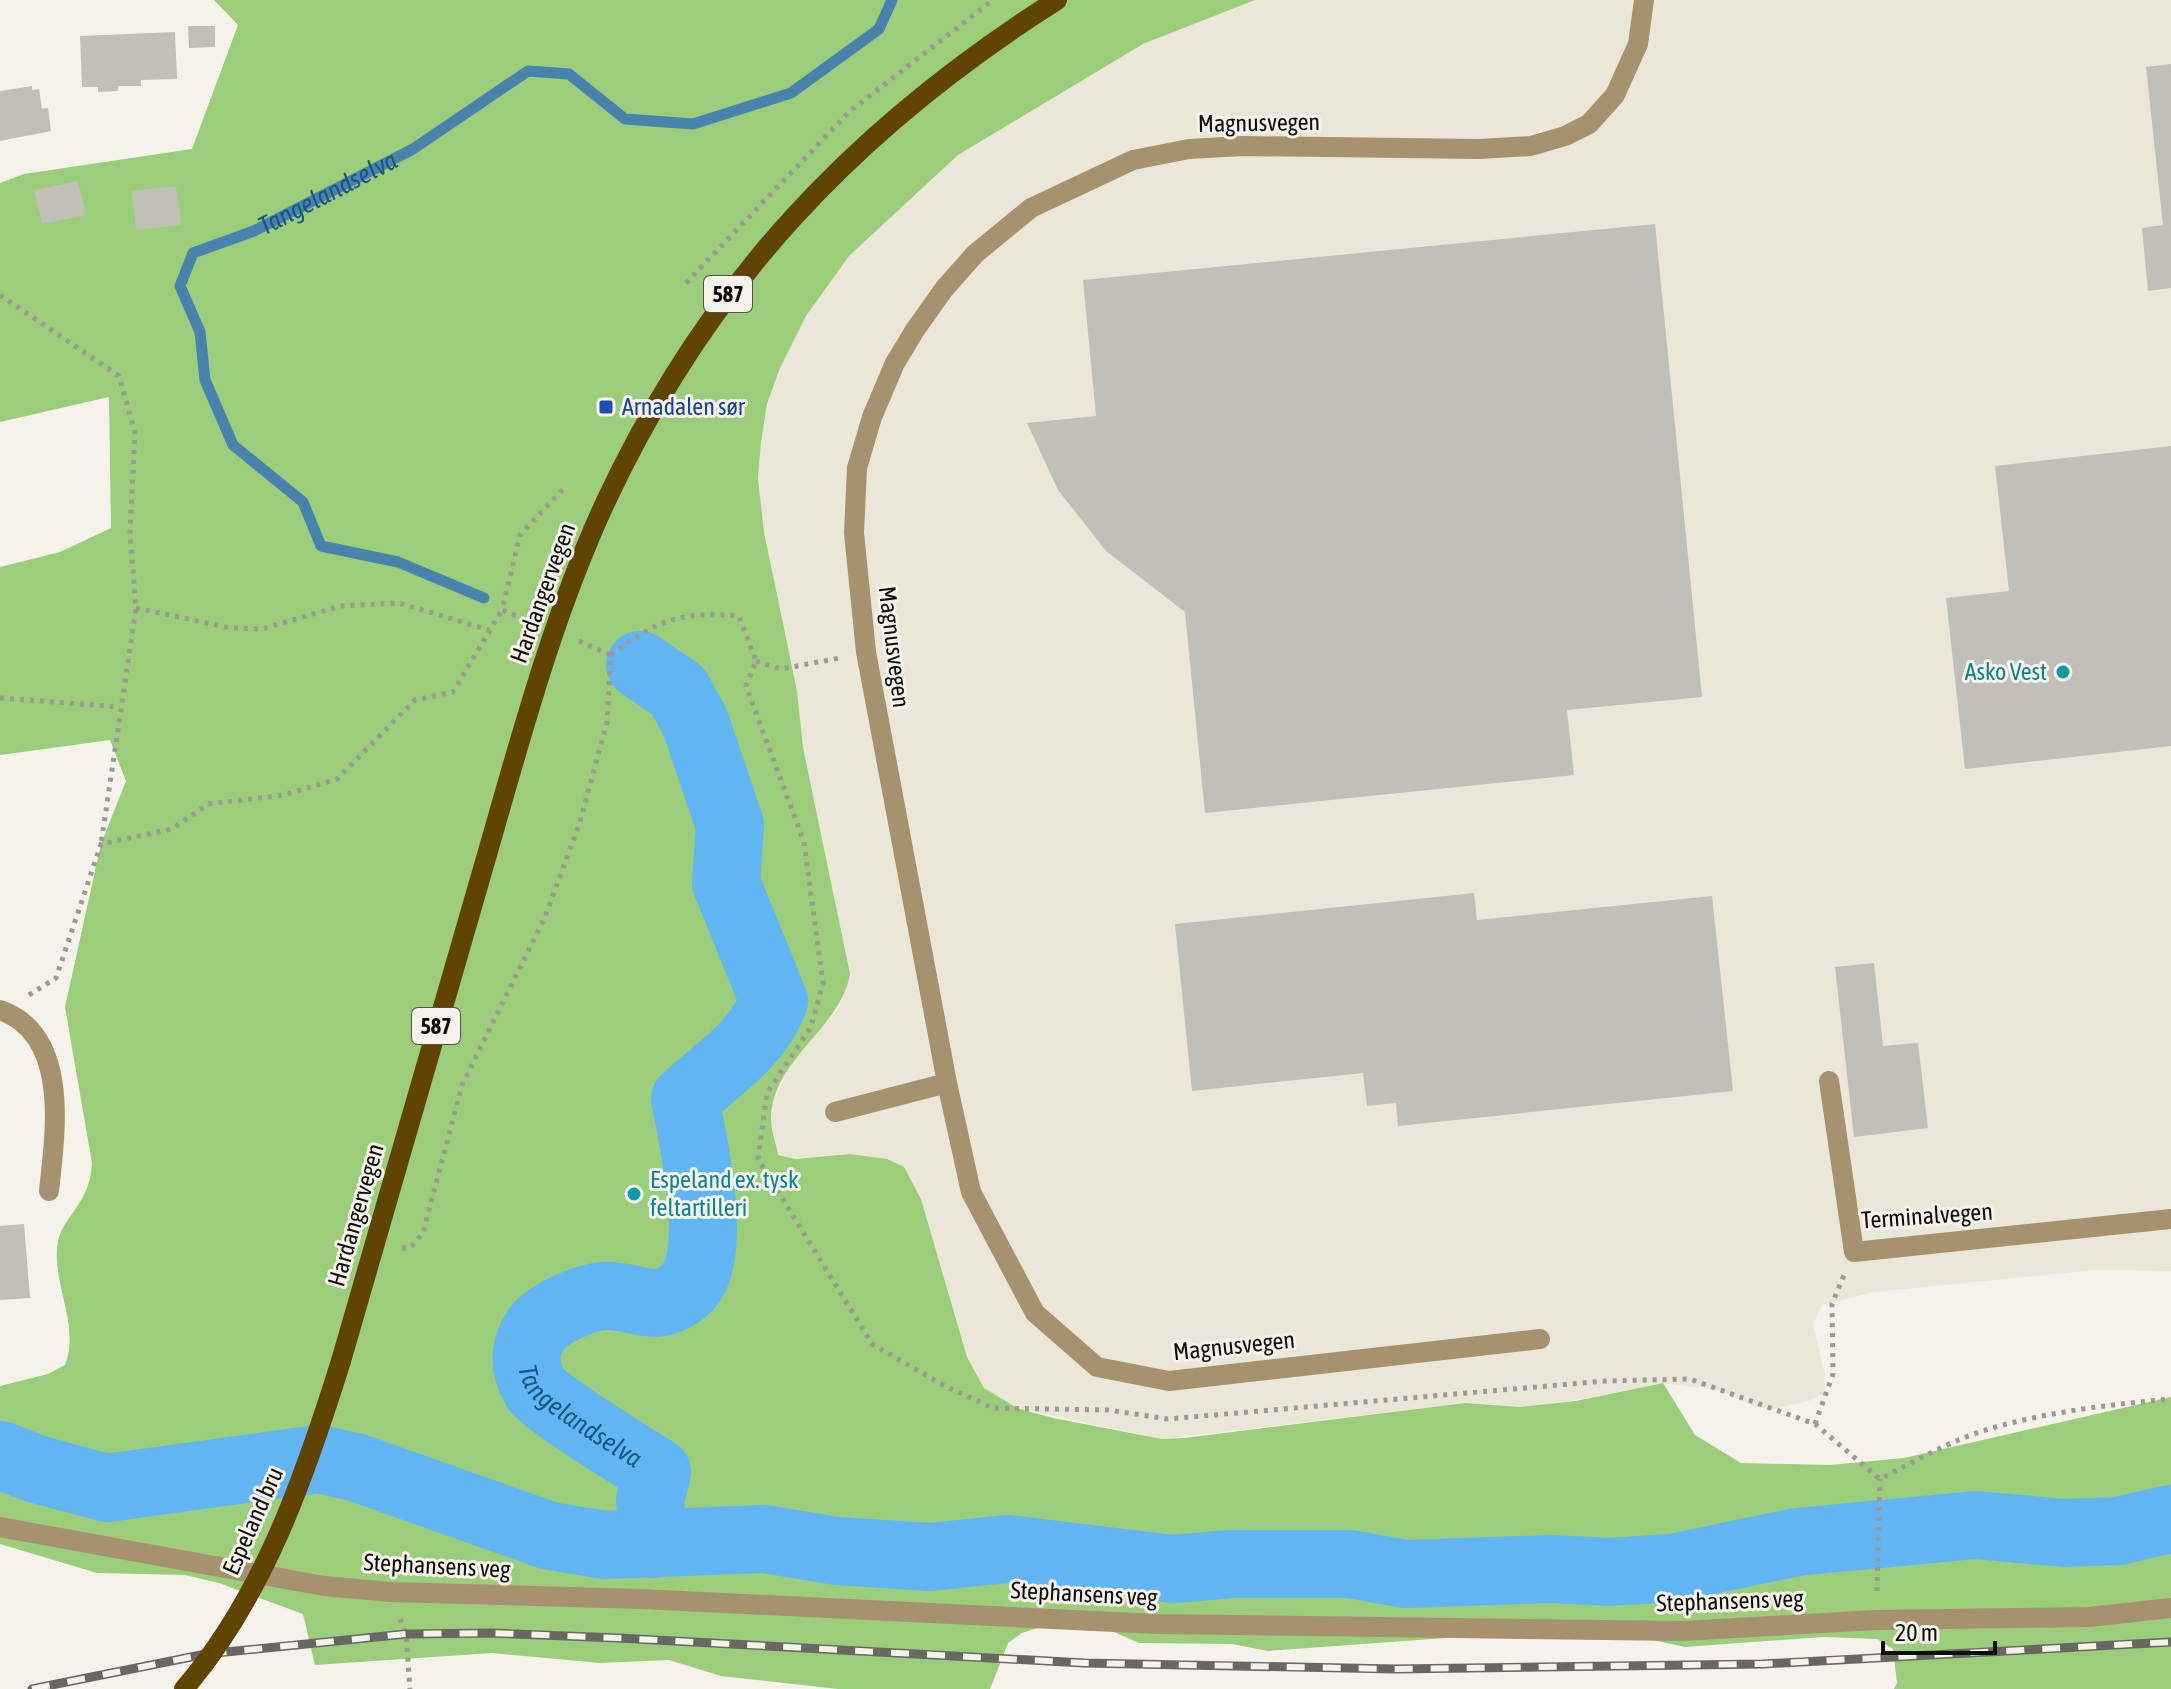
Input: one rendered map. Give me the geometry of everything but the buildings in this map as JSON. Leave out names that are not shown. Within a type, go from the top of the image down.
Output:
[{"type":"main road","name":"Hardangervegen","points":[[341,1361],[534,692],[604,504],[637,438],[719,306],[799,209],[895,116],[1004,34],[1057,0]]},
{"type":"main road","name":"Espeland bru","points":[[184,1689],[223,1637],[269,1555],[317,1438],[341,1361]]},
{"type":"street","name":"Magnusvegen","points":[[1540,1339],[1169,1381],[1097,1367],[1035,1313],[971,1192],[947,1083],[866,652],[854,533],[857,468],[872,417],[895,363],[944,289],[975,254],[1031,208],[1133,160],[1189,149],[1242,146],[1479,149],[1531,146],[1565,136],[1589,124],[1615,95],[1638,44],[1644,0]]},
{"type":"street","points":[[2,1010],[33,1033],[51,1068],[55,1129],[49,1191]]},
{"type":"street","name":"Terminalvegen","points":[[1829,1081],[1854,1252],[2171,1219]]},
{"type":"street","points":[[835,1112],[947,1083]]},
{"type":"street","name":"Stephansens veg","points":[[0,1527],[324,1586],[391,1592],[658,1600],[1156,1624],[1682,1631],[1876,1620],[2089,1617],[2171,1608]]},
{"type":"path","points":[[0,295],[119,376],[135,432],[130,533],[136,608],[101,844],[56,978],[2,1010]]},
{"type":"path","points":[[101,844],[172,829],[208,804],[284,795],[337,779],[415,700],[453,692],[502,610],[520,535],[566,486]]},
{"type":"path","points":[[136,608],[231,628],[262,629],[340,606],[399,603],[489,630]]},
{"type":"path","points":[[502,610],[525,619]]},
{"type":"path","points":[[373,1250],[410,1248],[423,1233],[462,1085],[545,917],[580,822],[607,722],[611,655],[649,626],[705,613],[739,616],[756,661],[746,686],[804,842],[823,983],[811,1027],[767,1093],[758,1159],[872,1344],[943,1385],[993,1408],[1108,1410],[1168,1419],[1479,1391],[1690,1379],[1815,1424],[1880,1479]]},
{"type":"path","points":[[579,641],[611,655]]},
{"type":"path","points":[[756,661],[781,669],[866,652]]},
{"type":"path","points":[[0,698],[120,707]]},
{"type":"path","points":[[1815,1424],[1833,1374],[1832,1304],[1854,1252]]},
{"type":"path","points":[[1880,1479],[1941,1447],[1998,1426],[2066,1412],[2171,1399]]},
{"type":"path","points":[[1878,1563],[1880,1479]]},
{"type":"path","points":[[391,1592],[406,1634],[410,1689]]},
{"type":"shaded area","points":[[1255,0],[2171,0],[2171,1271],[2094,1270],[1874,1292],[1822,1305],[1813,1324],[1825,1375],[1824,1393],[1809,1401],[1773,1409],[1755,1407],[1718,1390],[1663,1383],[1565,1402],[1520,1407],[1465,1403],[1162,1439],[1017,1408],[984,1388],[967,1357],[921,1199],[887,1159],[850,1154],[796,1159],[778,1155],[771,1122],[773,1103],[789,1067],[838,1009],[850,974],[803,747],[797,691],[764,532],[758,478],[761,442],[767,404],[780,368],[806,316],[849,256],[958,155],[1143,44]]},
{"type":"green space","points":[[214,0],[1255,0],[1143,44],[958,155],[849,256],[806,316],[780,368],[767,404],[761,442],[758,478],[764,532],[797,691],[803,747],[850,974],[834,1012],[794,1061],[775,1097],[771,1123],[778,1155],[796,1159],[850,1154],[887,1159],[904,1167],[921,1199],[967,1357],[984,1388],[1017,1408],[1162,1439],[1465,1403],[1520,1407],[1576,1401],[1663,1383],[1695,1435],[1741,1463],[1830,1465],[1904,1458],[2171,1397],[2171,1689],[1894,1689],[1897,1683],[1893,1649],[1877,1639],[1823,1637],[1685,1647],[1630,1635],[1549,1639],[1487,1635],[1268,1651],[1232,1644],[1139,1643],[1089,1621],[1054,1623],[1022,1633],[1008,1643],[990,1689],[838,1689],[721,1676],[669,1660],[600,1663],[492,1653],[315,1665],[303,1614],[219,1583],[185,1575],[97,1573],[0,1544],[0,1386],[48,1374],[65,1365],[69,1351],[70,1337],[57,1248],[63,1228],[86,1190],[92,1163],[65,1007],[101,844],[126,781],[110,740],[0,755],[0,567],[60,552],[111,528],[109,397],[0,422],[0,183],[24,174],[192,149],[238,25]]},
{"type":"waterway","name":"Tangelandselva","points":[[484,598],[398,562],[321,546],[303,502],[233,445],[205,380],[200,332],[180,286],[193,253],[254,231],[413,149],[528,71],[569,74],[625,119],[693,124],[791,93],[879,29],[892,0]]},
{"type":"waterway","name":"Tangelandselva","points":[[640,665],[678,691],[695,722],[730,825],[726,883],[774,1001],[758,1031],[724,1066],[685,1099],[702,1199],[701,1253],[696,1275],[685,1290],[664,1302],[604,1296],[559,1311],[538,1327],[527,1350],[529,1373],[543,1396],[657,1472],[650,1501],[654,1544]]},
{"type":"waterway","points":[[0,1455],[36,1469],[107,1488],[318,1459],[355,1467],[550,1536],[605,1545],[765,1539],[837,1551],[930,1557],[1007,1549],[1173,1569],[1233,1564],[1350,1564],[1405,1574],[1551,1569],[1609,1572],[1672,1568],[1797,1542],[1975,1525],[2065,1533],[2118,1531],[2171,1519]]},
{"type":"railway","points":[[32,1689],[206,1654],[406,1634],[492,1633],[618,1638],[1084,1663],[1395,1669],[1763,1664],[2171,1642]]},
{"type":"place","name":"Arnadalen sør","points":[[606,407]]},
{"type":"place","name":"Asko Vest","points":[[2063,672]]},
{"type":"place","name":"Espeland ex. tysk feltartilleri","points":[[634,1194]]}]
